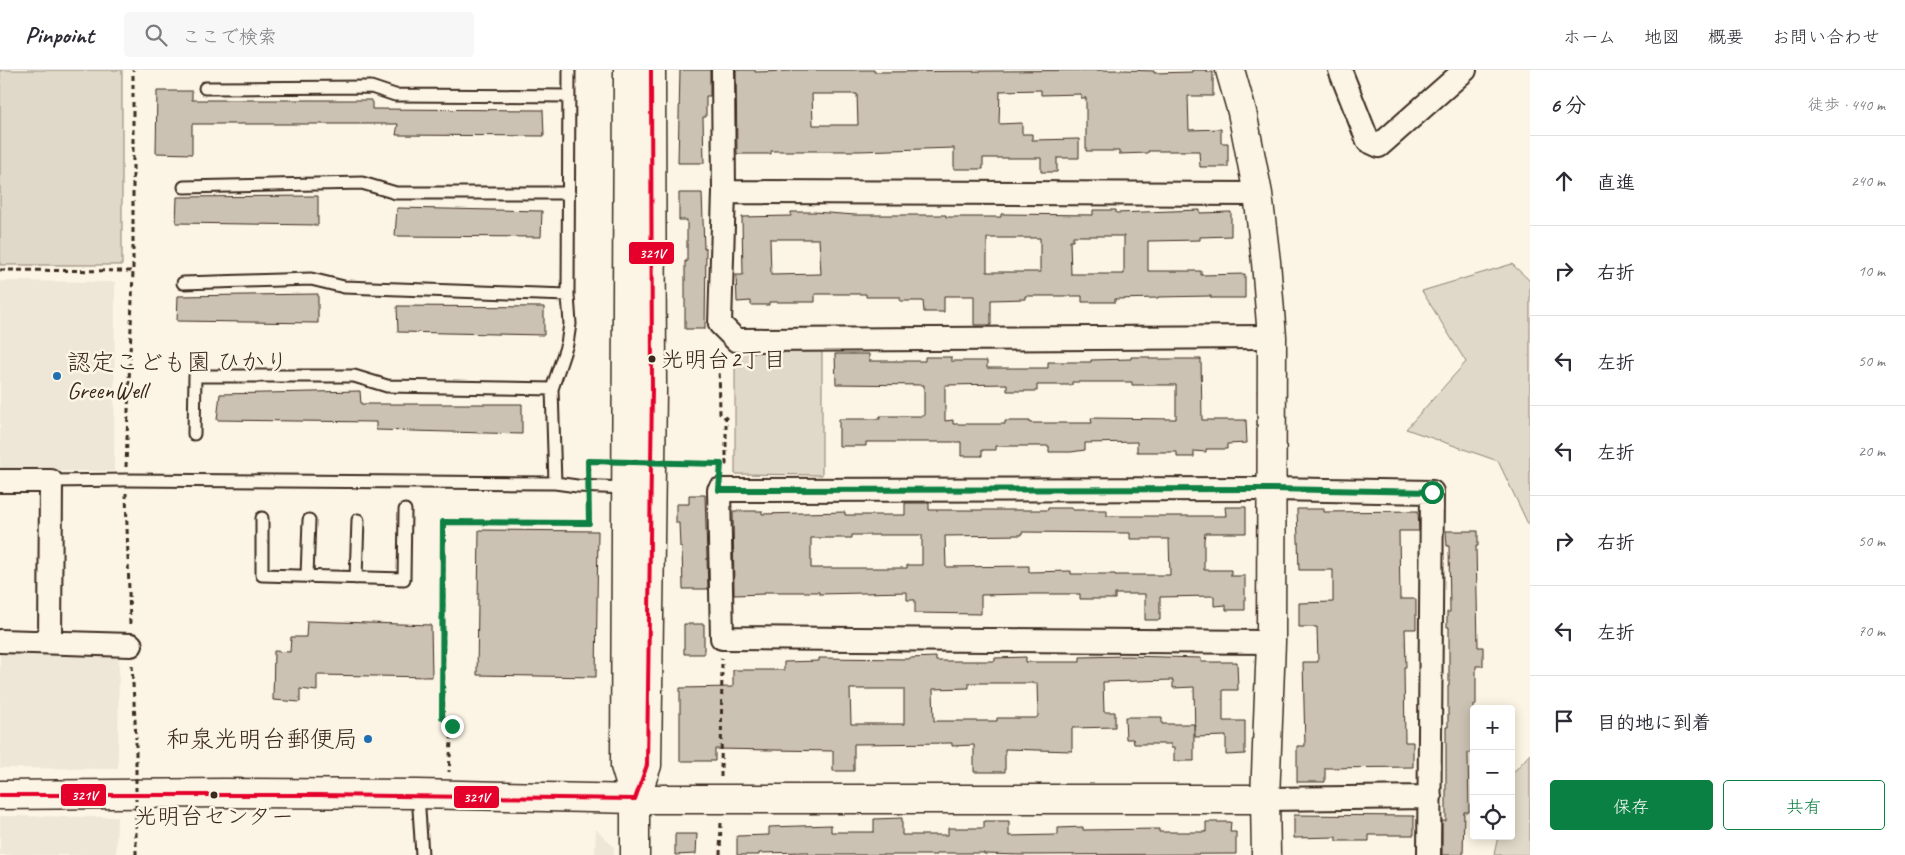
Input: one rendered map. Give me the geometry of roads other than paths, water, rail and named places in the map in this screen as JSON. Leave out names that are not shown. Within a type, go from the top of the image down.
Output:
[{"type":"street","points":[[628,70],[625,766],[636,799],[636,855]]},
{"type":"street","points":[[636,799],[647,766],[652,390],[651,70]]},
{"type":"street","points":[[723,70],[724,192],[720,324],[736,340],[1272,337]]},
{"type":"street","points":[[1230,70],[1242,112],[1258,194],[1272,337],[1271,642],[1265,799],[1266,855]]},
{"type":"street","points":[[1340,70],[1368,141],[1380,146],[1465,70]]},
{"type":"street","points":[[724,192],[1258,194]]},
{"type":"street","points":[[0,481],[51,481],[50,642]]},
{"type":"street","points":[[1271,642],[722,638],[719,490],[1272,489],[1432,492],[1429,855]]},
{"type":"street","points":[[0,641],[131,645]]},
{"type":"street","points":[[0,795],[418,794],[636,799],[1265,799],[1430,797]]},
{"type":"lane","points":[[555,483],[552,389],[567,344],[570,324],[568,295],[569,70]]},
{"type":"lane","points":[[205,88],[372,87],[395,95],[569,96]]},
{"type":"lane","points":[[184,187],[362,183],[396,193],[568,193]]},
{"type":"lane","points":[[183,283],[311,279],[344,287],[568,295]]},
{"type":"lane","points":[[194,434],[195,376],[354,376],[387,386],[552,389]]},
{"type":"lane","points":[[51,481],[555,483],[626,488]]},
{"type":"lane","points":[[262,518],[262,575],[404,579],[406,510]]},
{"type":"lane","points":[[307,576],[309,520]]},
{"type":"lane","points":[[356,578],[358,520]]},
{"type":"lane","points":[[418,794],[422,855]]},
{"type":"place","name":"光明台2丁目","points":[[652,359]]},
{"type":"place","name":"認定こども園 ひかり GreenWell","points":[[57,376]]},
{"type":"place","name":"和泉光明台郵便局","points":[[368,739]]},
{"type":"place","name":"光明台センター","points":[[214,795]]}]
